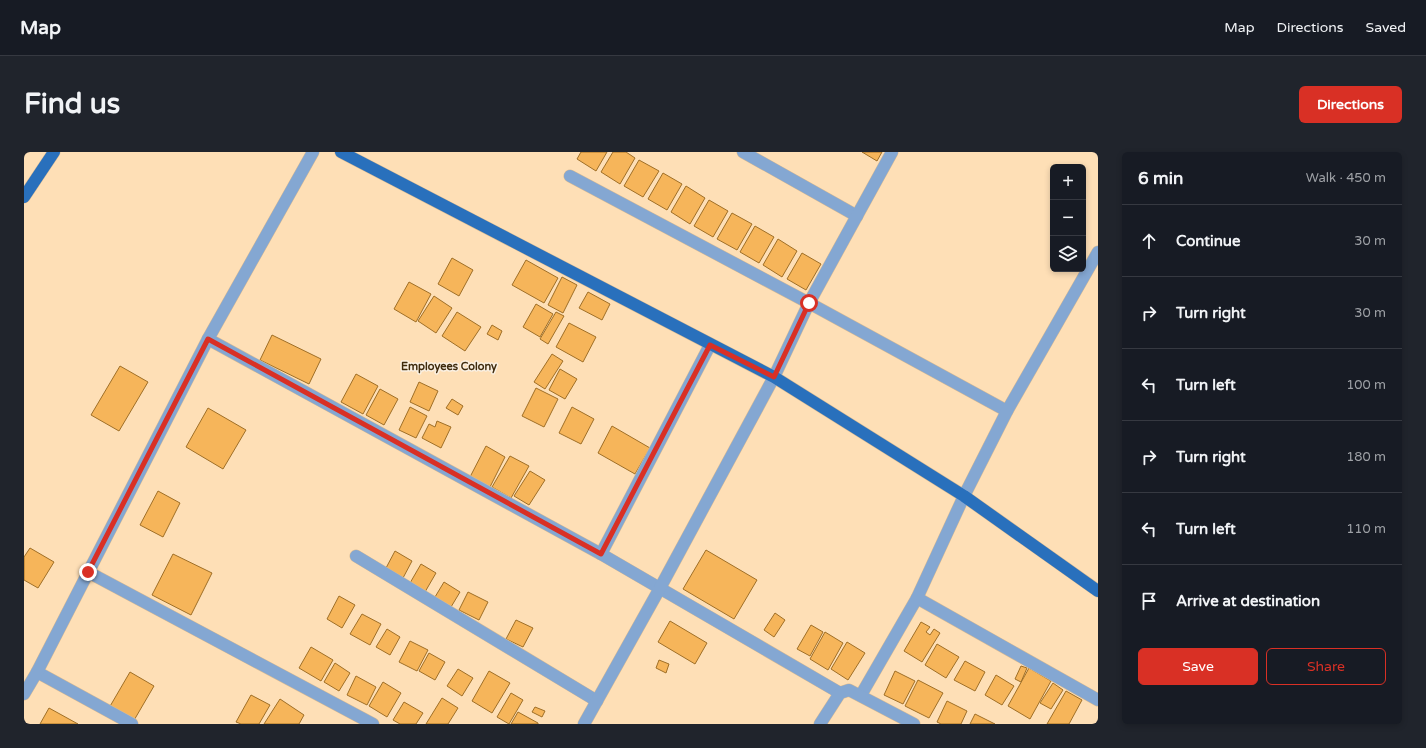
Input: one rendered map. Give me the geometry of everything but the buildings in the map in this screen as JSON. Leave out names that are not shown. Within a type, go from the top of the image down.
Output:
[{"type":"main road","points":[[24,197],[54,152]]},
{"type":"main road","points":[[341,152],[774,377],[964,496],[1098,591]]},
{"type":"street","points":[[24,694],[37,672],[208,339],[313,152]]},
{"type":"street","points":[[743,152],[857,216]]},
{"type":"street","points":[[584,724],[660,588],[774,377],[809,303],[892,152]]},
{"type":"street","points":[[570,176],[809,303],[1007,411]]},
{"type":"street","points":[[861,695],[917,598],[964,496],[1007,411],[1098,252]]},
{"type":"street","points":[[208,339],[601,554],[840,693]]},
{"type":"street","points":[[601,554],[710,345]]},
{"type":"street","points":[[356,556],[597,701]]},
{"type":"street","points":[[88,572],[373,724]]},
{"type":"street","points":[[917,598],[1098,700]]},
{"type":"street","points":[[37,672],[132,724]]},
{"type":"street","points":[[820,724],[840,693],[849,690],[861,695],[910,723]]},
{"type":"district","name":"Employees Colony","points":[[449,366]]},
{"type":"route","points":[[88,572],[208,339],[601,554],[710,345],[774,377],[809,303]]}]
